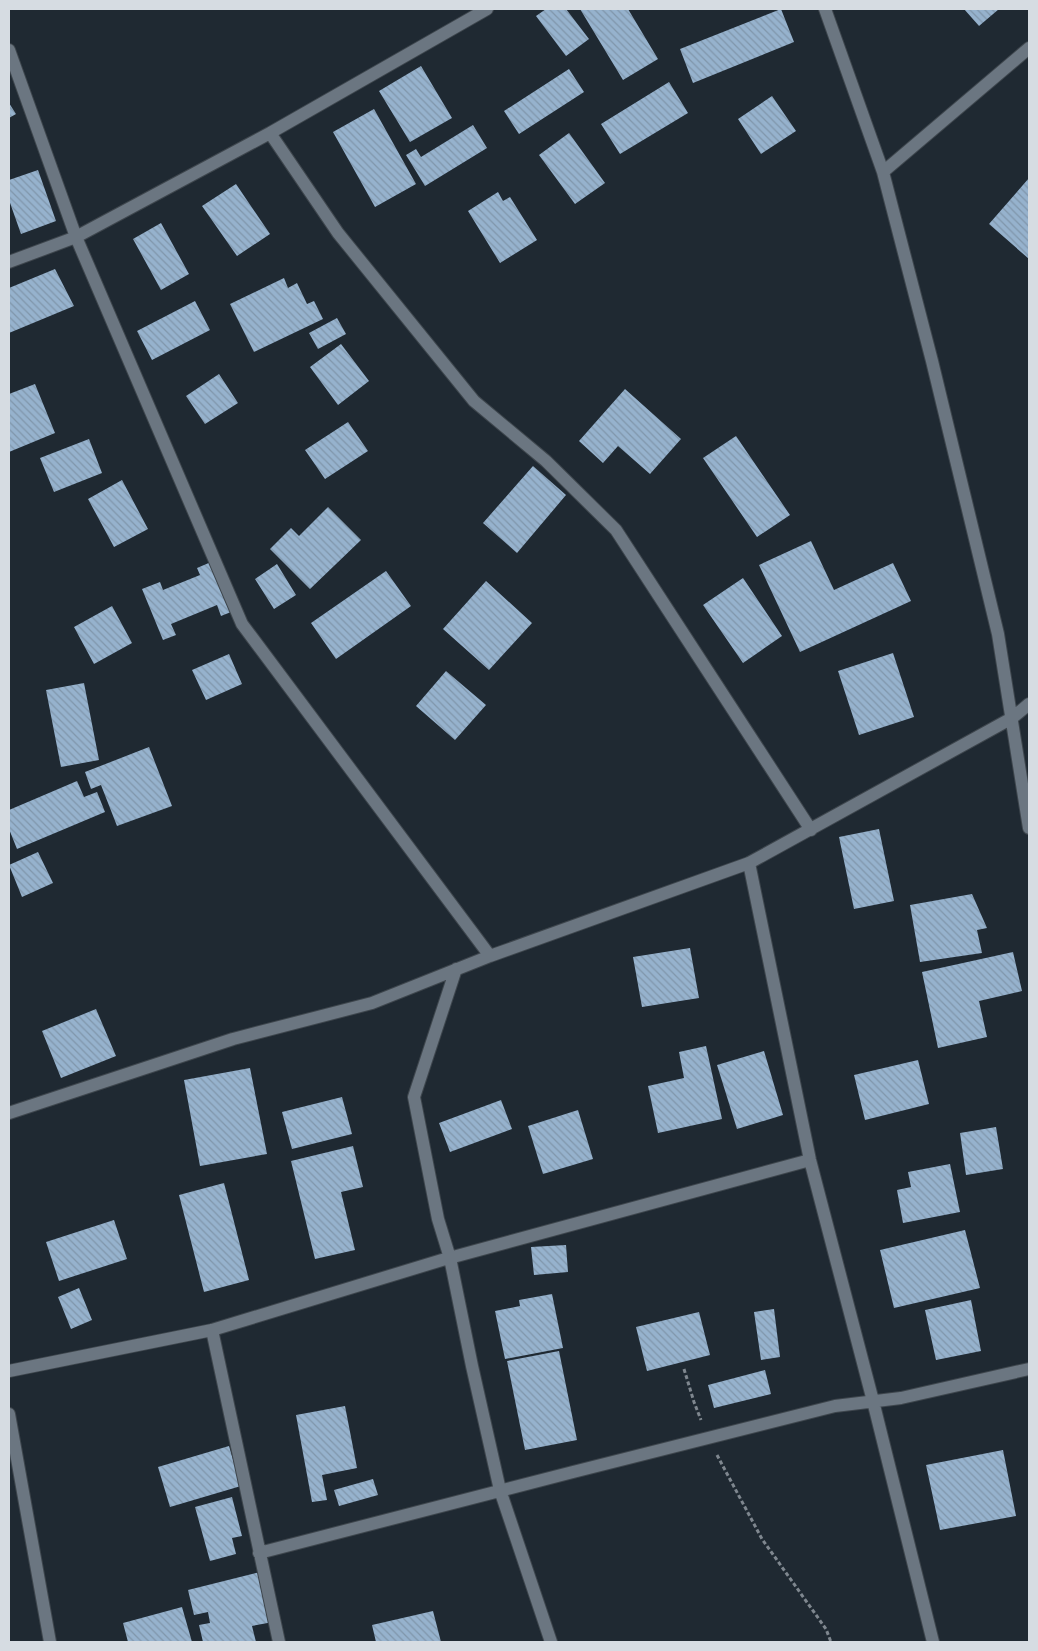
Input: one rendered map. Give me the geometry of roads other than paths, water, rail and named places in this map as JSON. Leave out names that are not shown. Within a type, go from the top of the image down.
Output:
[{"type":"street","points":[[9,262],[76,237],[270,133],[487,9]]},
{"type":"street","points":[[825,9],[883,172],[932,361],[998,634],[1029,828]]},
{"type":"street","points":[[883,172],[1029,48]]},
{"type":"street","points":[[9,50],[76,237],[242,624],[490,956]]},
{"type":"street","points":[[270,133],[338,233],[474,401],[546,461],[616,530],[810,830]]},
{"type":"street","points":[[9,1113],[233,1039],[372,1003],[490,956],[749,863],[1012,718],[1029,704]]},
{"type":"street","points":[[749,863],[810,1160],[933,1642]]},
{"type":"street","points":[[456,969],[414,1097],[438,1219],[450,1258],[500,1490],[550,1642]]},
{"type":"street","points":[[9,1371],[212,1330],[450,1258],[810,1160]]},
{"type":"street","points":[[212,1330],[279,1642]]},
{"type":"street","points":[[259,1553],[835,1406],[901,1398],[1029,1370]]},
{"type":"street","points":[[9,1414],[50,1642]]}]
